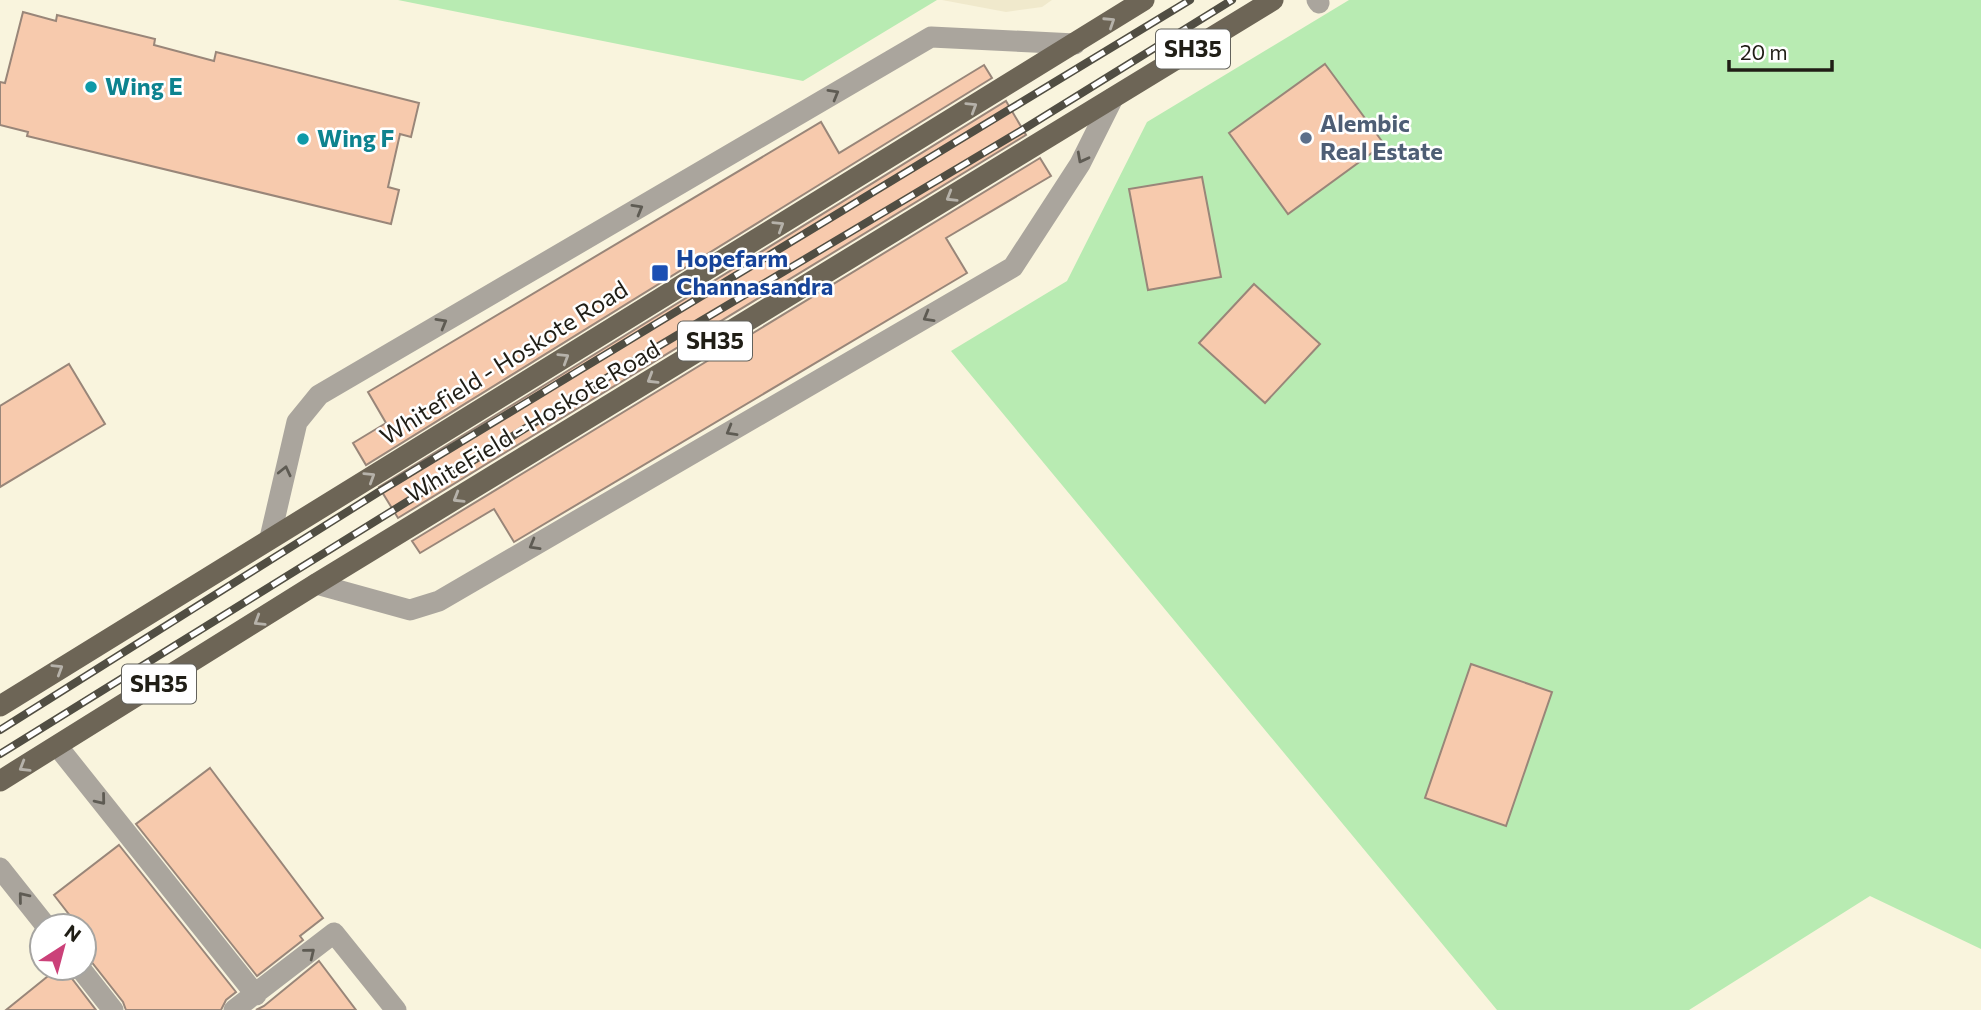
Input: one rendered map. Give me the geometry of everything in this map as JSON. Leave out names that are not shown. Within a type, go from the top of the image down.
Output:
[{"type":"main road","name":"Whitefield - Hoskote Road","points":[[0,706],[1144,0]]},
{"type":"main road","name":"WhiteField - Hoskote Road","points":[[0,781],[316,584],[1273,0]]},
{"type":"street","points":[[270,538],[297,422],[320,395],[930,37],[1075,44]]},
{"type":"street","points":[[316,584],[410,610],[439,601],[1013,267],[1080,164],[1113,98]]},
{"type":"street","points":[[58,747],[256,995]]},
{"type":"street","points":[[0,868],[35,912]]},
{"type":"street","points":[[234,1010],[334,933],[396,1010]]},
{"type":"street","points":[[91,982],[113,1010]]},
{"type":"shaded area","points":[[942,0],[1052,0],[1042,7],[1006,12]]},
{"type":"green space","points":[[398,0],[937,0],[803,81]]},
{"type":"green space","points":[[1349,0],[1981,0],[1981,949],[1870,896],[1689,1010],[1497,1010],[951,351],[1067,281],[1147,122]]},
{"type":"building","points":[[23,12],[56,21],[57,15],[155,39],[154,45],[214,61],[216,52],[419,103],[411,137],[400,134],[388,187],[399,190],[391,224],[27,136],[28,132],[0,125],[0,82],[5,83]]},
{"type":"building","name":"Alembic Real Estate","points":[[1325,64],[1384,144],[1288,214],[1229,133]]},
{"type":"building","points":[[984,65],[992,78],[366,465],[353,443],[386,423],[368,392],[821,122],[839,153]]},
{"type":"building","points":[[1006,101],[1026,135],[398,518],[379,487]]},
{"type":"building","points":[[1040,158],[1051,176],[946,238],[967,273],[514,542],[494,509],[420,553],[412,541]]},
{"type":"building","points":[[1202,177],[1221,277],[1148,290],[1129,189]]},
{"type":"building","points":[[1254,284],[1320,344],[1265,403],[1199,343]]},
{"type":"building","points":[[69,364],[105,424],[0,487],[0,406]]},
{"type":"building","points":[[1471,664],[1552,692],[1506,826],[1425,798]]},
{"type":"building","points":[[210,768],[323,918],[300,936],[303,940],[257,976],[136,824]]},
{"type":"building","points":[[119,845],[236,992],[226,1000],[221,1010],[126,1010],[123,1002],[98,970],[98,912],[67,912],[54,895]]},
{"type":"building","points":[[319,961],[356,1010],[256,1010],[264,1006]]},
{"type":"building","points":[[41,982],[75,982],[96,1010],[6,1010]]},
{"type":"railway","points":[[0,730],[377,493],[1190,0]]},
{"type":"railway","points":[[0,754],[642,356],[1027,127],[1232,0]]},
{"type":"place","name":"Wing E","points":[[91,87]]},
{"type":"place","name":"Alembic Real Estate","points":[[1306,138]]},
{"type":"place","name":"Wing F","points":[[303,139]]},
{"type":"place","name":"Hopefarm Channasandra","points":[[660,273]]}]
